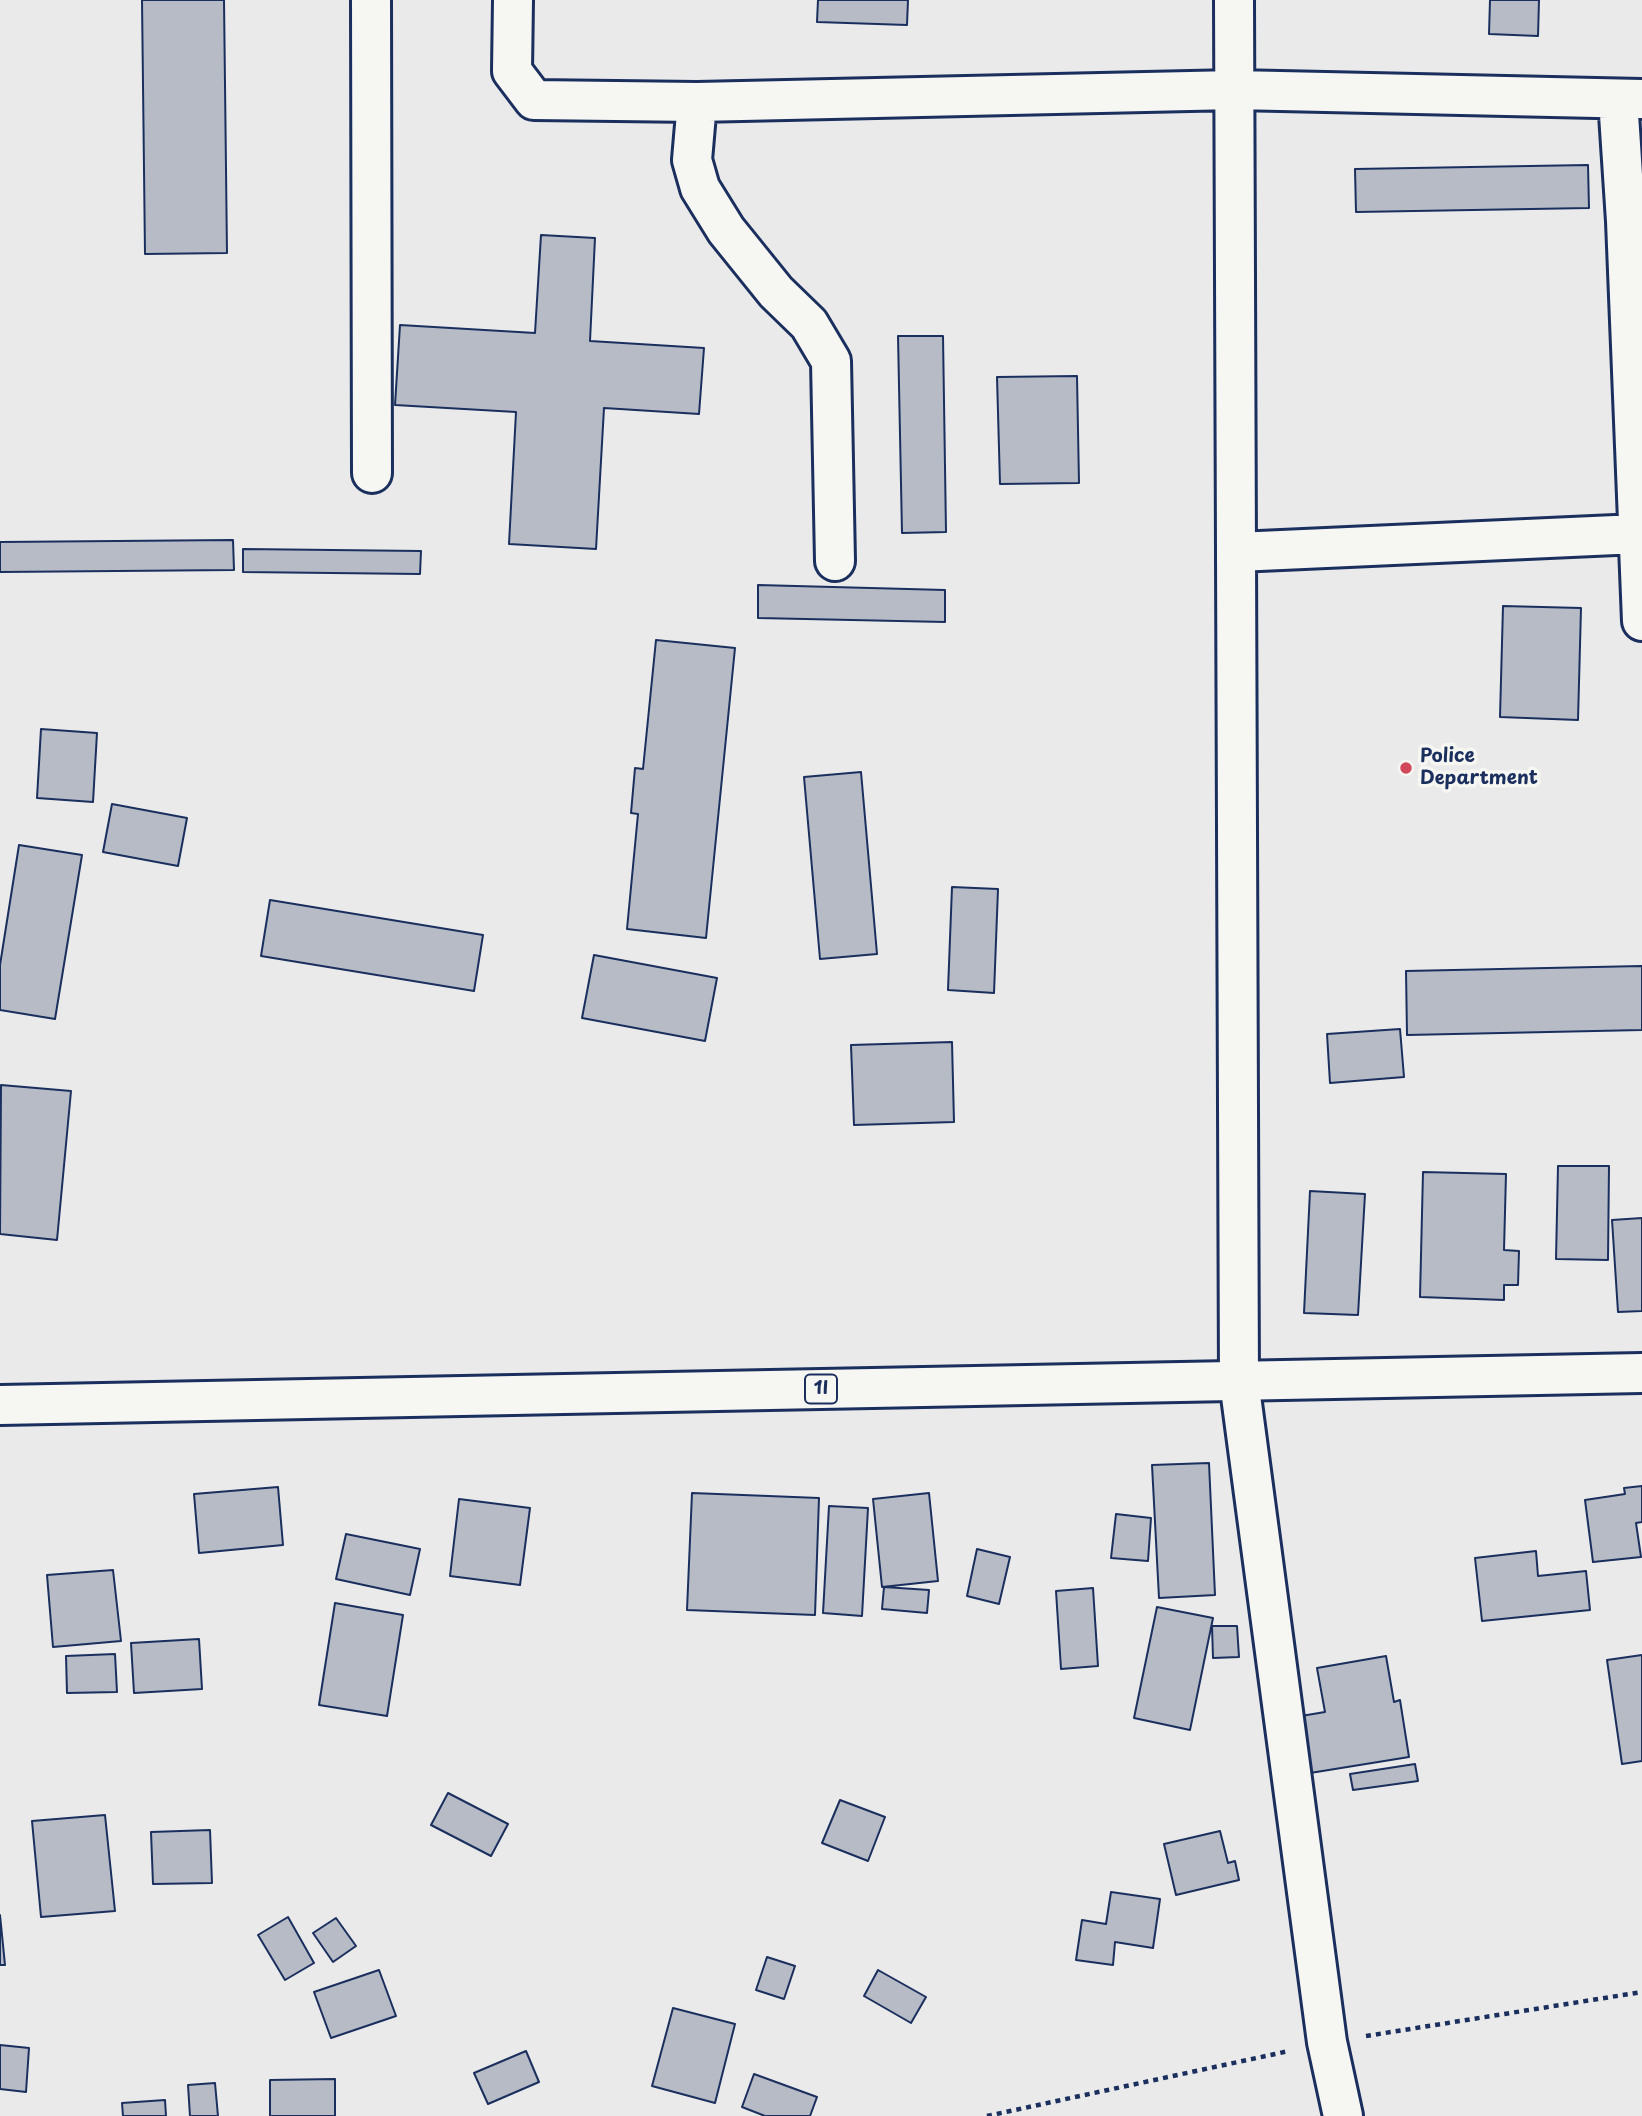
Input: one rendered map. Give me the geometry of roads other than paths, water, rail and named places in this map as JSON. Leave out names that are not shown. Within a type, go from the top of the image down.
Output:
[{"type":"main road","points":[[372,0],[372,473]]},
{"type":"main road","points":[[513,0],[512,71],[534,100],[696,102],[1236,90],[1630,99],[1642,621]]},
{"type":"main road","points":[[1234,0],[1239,1381],[1327,2042],[1343,2116]]},
{"type":"main road","points":[[696,102],[692,160],[700,188],[726,230],[776,292],[809,324],[831,361],[835,561]]},
{"type":"main road","points":[[1237,552],[1638,534]]},
{"type":"main road","name":"1I","points":[[0,1405],[1642,1373]]},
{"type":"place","name":"Police Department","points":[[1406,768]]}]
